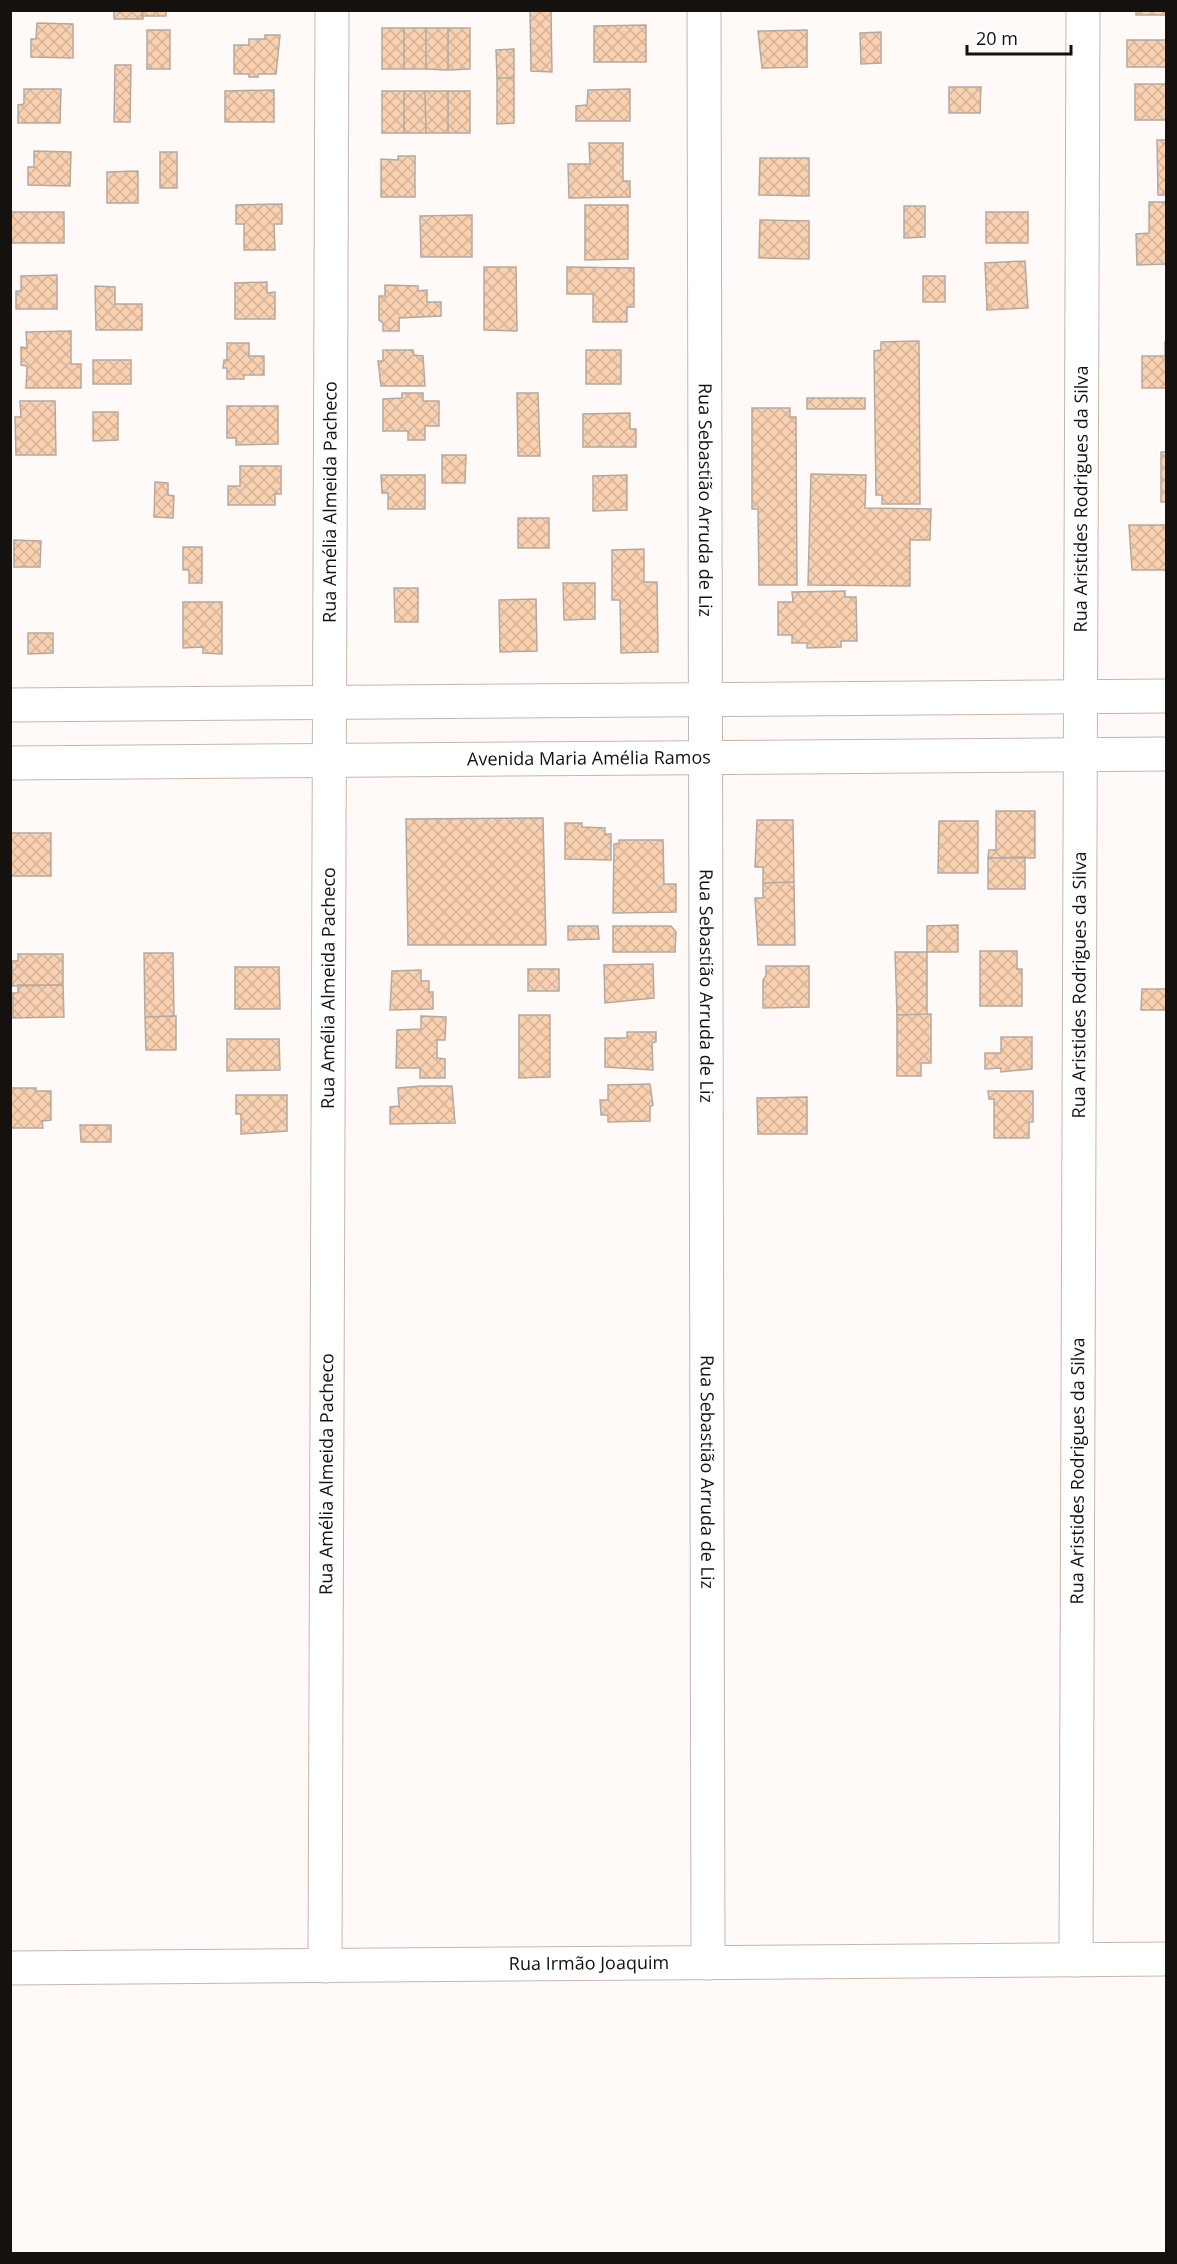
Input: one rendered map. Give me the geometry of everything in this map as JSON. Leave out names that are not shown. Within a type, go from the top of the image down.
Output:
[{"type":"street","name":"Rua Amélia Almeida Pacheco","points":[[325,1966],[332,10]]},
{"type":"street","name":"Rua Sebastião Arruda de Liz","points":[[704,10],[708,1963]]},
{"type":"street","name":"Rua Aristides Rodrigues da Silva","points":[[1076,1960],[1083,10]]},
{"type":"street","points":[[10,705],[1167,696]]},
{"type":"street","name":"Avenida Maria Amélia Ramos","points":[[10,763],[1167,754]]},
{"type":"street","name":"Rua Irmão Joaquim","points":[[10,1968],[1167,1959]]},
{"type":"building","points":[[114,10],[142,10],[143,19],[114,19]]},
{"type":"building","points":[[142,10],[166,10],[166,16],[142,16]]},
{"type":"building","points":[[530,10],[551,10],[552,72],[531,71]]},
{"type":"building","points":[[1136,10],[1166,10],[1166,15],[1136,15]]},
{"type":"building","points":[[37,23],[73,24],[73,58],[31,57],[31,39],[36,39]]},
{"type":"building","points":[[646,25],[646,62],[594,62],[594,26]]},
{"type":"building","points":[[382,28],[404,28],[404,69],[382,69]]},
{"type":"building","points":[[404,28],[426,28],[426,69],[404,69]]},
{"type":"building","points":[[426,28],[448,28],[448,70],[426,69]]},
{"type":"building","points":[[448,28],[470,28],[470,69],[448,70]]},
{"type":"building","points":[[147,30],[170,30],[170,69],[147,69]]},
{"type":"building","points":[[807,30],[807,67],[762,68],[758,31]]},
{"type":"building","points":[[881,32],[881,63],[861,64],[860,33]]},
{"type":"building","points":[[265,35],[280,35],[276,74],[258,74],[258,77],[249,77],[249,74],[234,74],[234,45],[249,45],[249,39],[265,39]]},
{"type":"building","points":[[1127,40],[1166,40],[1166,67],[1127,67]]},
{"type":"building","points":[[514,49],[514,78],[497,78],[496,50]]},
{"type":"building","points":[[115,65],[131,65],[130,122],[114,122]]},
{"type":"building","points":[[497,78],[514,78],[514,123],[497,124]]},
{"type":"building","points":[[1135,84],[1166,84],[1166,120],[1135,120]]},
{"type":"building","points":[[949,87],[981,87],[980,113],[949,113]]},
{"type":"building","points":[[24,89],[61,89],[60,123],[18,123],[18,105],[24,104]]},
{"type":"building","points":[[630,89],[630,121],[576,121],[576,106],[587,105],[588,90]]},
{"type":"building","points":[[274,90],[274,122],[225,122],[225,91]]},
{"type":"building","points":[[382,91],[404,91],[404,133],[382,133]]},
{"type":"building","points":[[404,91],[425,91],[426,133],[404,133]]},
{"type":"building","points":[[425,91],[448,91],[448,133],[426,133]]},
{"type":"building","points":[[448,91],[470,91],[470,133],[448,133]]},
{"type":"building","points":[[1157,140],[1166,140],[1166,195],[1158,195]]},
{"type":"building","points":[[589,143],[623,143],[623,181],[630,181],[630,197],[569,198],[568,164],[590,164]]},
{"type":"building","points":[[34,151],[71,152],[70,186],[28,185],[28,167],[34,167]]},
{"type":"building","points":[[160,152],[177,152],[177,188],[160,188]]},
{"type":"building","points":[[398,156],[415,156],[415,197],[381,197],[381,159],[398,160]]},
{"type":"building","points":[[760,158],[809,158],[809,196],[759,195]]},
{"type":"building","points":[[138,171],[138,203],[107,203],[107,172]]},
{"type":"building","points":[[1149,202],[1166,202],[1166,264],[1137,265],[1136,234],[1149,233]]},
{"type":"building","points":[[282,204],[282,224],[274,224],[275,250],[244,250],[244,224],[236,224],[236,205]]},
{"type":"building","points":[[585,205],[628,205],[628,259],[585,260]]},
{"type":"building","points":[[904,206],[925,206],[925,237],[904,238]]},
{"type":"building","points":[[10,212],[64,212],[64,243],[10,243]]},
{"type":"building","points":[[986,212],[1028,212],[1028,243],[986,243]]},
{"type":"building","points":[[472,215],[472,257],[421,257],[420,216]]},
{"type":"building","points":[[760,220],[809,221],[809,259],[759,258]]},
{"type":"building","points":[[1025,261],[1028,308],[987,310],[985,263]]},
{"type":"building","points":[[484,267],[516,267],[517,331],[484,330]]},
{"type":"building","points":[[567,267],[634,268],[634,307],[627,307],[627,322],[593,322],[593,294],[567,294]]},
{"type":"building","points":[[57,275],[57,309],[16,309],[16,291],[21,291],[21,276]]},
{"type":"building","points":[[923,276],[945,276],[945,302],[923,302]]},
{"type":"building","points":[[267,282],[267,293],[275,292],[275,319],[235,319],[235,283]]},
{"type":"building","points":[[385,285],[418,286],[418,291],[427,290],[427,302],[441,302],[441,316],[399,318],[399,331],[383,331],[383,323],[379,320],[379,296],[385,296]]},
{"type":"building","points":[[95,286],[115,287],[115,304],[142,304],[142,330],[96,330]]},
{"type":"building","points":[[71,331],[71,364],[81,364],[81,388],[26,388],[27,366],[21,365],[21,347],[27,348],[26,332]]},
{"type":"building","points":[[919,341],[920,504],[882,504],[882,495],[876,495],[874,351],[881,350],[881,342]]},
{"type":"building","points":[[1165,341],[1166,388],[1142,388],[1142,356],[1165,356]]},
{"type":"building","points":[[227,343],[249,343],[249,356],[264,356],[264,375],[244,375],[244,379],[227,379],[227,368],[223,368],[224,360],[227,360]]},
{"type":"building","points":[[383,350],[413,350],[414,355],[423,356],[425,386],[381,386],[378,361],[383,361]]},
{"type":"building","points":[[586,350],[621,350],[621,384],[586,384]]},
{"type":"building","points":[[93,360],[131,360],[131,384],[93,384]]},
{"type":"building","points":[[402,393],[423,393],[423,401],[439,401],[439,426],[425,426],[425,440],[408,440],[408,431],[383,431],[383,399],[402,398]]},
{"type":"building","points":[[517,393],[538,393],[540,456],[518,456]]},
{"type":"building","points":[[807,398],[865,398],[865,409],[807,409]]},
{"type":"building","points":[[20,401],[55,401],[56,455],[16,455],[15,417],[21,417]]},
{"type":"building","points":[[227,406],[278,406],[278,444],[236,445],[236,438],[227,438]]},
{"type":"building","points":[[752,408],[790,408],[790,417],[796,417],[797,585],[759,585],[758,509],[752,509]]},
{"type":"building","points":[[93,412],[118,412],[118,440],[93,441]]},
{"type":"building","points":[[630,413],[630,429],[636,429],[636,447],[583,447],[583,414]]},
{"type":"building","points":[[1161,452],[1166,452],[1166,502],[1161,502]]},
{"type":"building","points":[[442,455],[466,455],[465,483],[442,483]]},
{"type":"building","points":[[240,466],[281,466],[281,494],[275,494],[275,505],[228,505],[228,486],[240,486]]},
{"type":"building","points":[[811,474],[866,475],[865,508],[931,509],[930,540],[910,540],[910,586],[808,585]]},
{"type":"building","points":[[381,475],[425,475],[425,509],[388,509],[388,493],[382,493]]},
{"type":"building","points":[[627,475],[627,510],[593,511],[593,476]]},
{"type":"building","points":[[155,482],[168,483],[168,495],[174,496],[173,518],[154,517]]},
{"type":"building","points":[[518,518],[549,518],[549,548],[518,548]]},
{"type":"building","points":[[1129,525],[1166,525],[1166,570],[1132,570]]},
{"type":"building","points":[[14,540],[41,541],[40,567],[14,567]]},
{"type":"building","points":[[183,547],[202,547],[202,583],[189,583],[189,570],[183,570]]},
{"type":"building","points":[[644,549],[644,582],[657,582],[658,652],[621,653],[620,600],[612,600],[612,550]]},
{"type":"building","points":[[563,583],[595,583],[595,619],[564,620]]},
{"type":"building","points":[[394,588],[418,588],[418,622],[395,622]]},
{"type":"building","points":[[845,591],[845,597],[856,597],[857,641],[841,641],[841,647],[807,648],[807,643],[792,643],[792,635],[778,635],[778,602],[793,602],[792,592]]},
{"type":"building","points":[[536,599],[537,651],[500,652],[499,600]]},
{"type":"building","points":[[183,602],[222,602],[222,654],[203,653],[203,647],[183,648]]},
{"type":"building","points":[[28,633],[53,633],[53,653],[28,654]]},
{"type":"building","points":[[996,811],[1035,811],[1035,858],[988,858],[989,850],[996,850]]},
{"type":"building","points":[[543,818],[546,945],[408,945],[406,819]]},
{"type":"building","points":[[757,820],[793,820],[794,882],[763,883],[763,867],[755,867]]},
{"type":"building","points":[[939,821],[978,821],[978,873],[938,873]]},
{"type":"building","points":[[565,823],[582,823],[582,827],[605,828],[605,834],[611,834],[611,860],[565,859]]},
{"type":"building","points":[[10,833],[51,833],[51,876],[10,876]]},
{"type":"building","points":[[619,840],[663,840],[664,884],[676,884],[676,912],[613,913],[614,844],[619,843]]},
{"type":"building","points":[[1025,857],[1025,889],[988,889],[988,858]]},
{"type":"building","points":[[794,882],[795,945],[758,945],[755,898],[763,898],[763,883]]},
{"type":"building","points":[[958,925],[958,952],[927,952],[927,926]]},
{"type":"building","points":[[568,926],[598,926],[599,939],[568,940]]},
{"type":"building","points":[[613,926],[671,926],[676,932],[675,952],[613,952]]},
{"type":"building","points":[[980,951],[1017,951],[1017,969],[1022,969],[1022,1006],[980,1006]]},
{"type":"building","points":[[895,952],[927,952],[927,1014],[897,1015]]},
{"type":"building","points":[[144,953],[173,953],[174,1016],[145,1017]]},
{"type":"building","points":[[18,954],[63,954],[63,985],[12,986],[12,961],[18,961]]},
{"type":"building","points":[[653,964],[654,998],[605,1003],[604,965]]},
{"type":"building","points":[[766,966],[809,966],[809,1007],[763,1008],[763,980],[766,976]]},
{"type":"building","points":[[235,967],[279,967],[280,1009],[235,1009]]},
{"type":"building","points":[[528,969],[559,969],[559,991],[528,991]]},
{"type":"building","points":[[421,970],[421,981],[429,981],[429,992],[433,992],[433,1009],[390,1010],[392,971]]},
{"type":"building","points":[[18,985],[63,985],[64,1017],[13,1018],[13,993],[18,993]]},
{"type":"building","points":[[1142,989],[1166,989],[1166,1010],[1141,1010]]},
{"type":"building","points":[[931,1014],[931,1063],[921,1063],[921,1076],[897,1076],[897,1015]]},
{"type":"building","points":[[519,1015],[550,1015],[550,1077],[519,1078]]},
{"type":"building","points":[[176,1016],[176,1050],[146,1050],[145,1017]]},
{"type":"building","points":[[421,1016],[446,1017],[445,1040],[437,1040],[437,1058],[445,1059],[445,1078],[420,1078],[420,1068],[396,1068],[397,1030],[421,1029]]},
{"type":"building","points":[[627,1032],[656,1032],[656,1042],[652,1043],[653,1070],[605,1067],[605,1038],[627,1038]]},
{"type":"building","points":[[1001,1037],[1032,1037],[1032,1069],[1001,1072],[1001,1068],[985,1069],[985,1053],[1001,1053]]},
{"type":"building","points":[[227,1039],[279,1039],[280,1070],[227,1071]]},
{"type":"building","points":[[650,1084],[653,1105],[650,1107],[650,1121],[608,1122],[608,1115],[601,1115],[600,1100],[608,1100],[608,1085]]},
{"type":"building","points":[[452,1086],[455,1123],[390,1124],[390,1107],[399,1106],[398,1088]]},
{"type":"building","points":[[10,1088],[36,1088],[36,1091],[51,1091],[51,1120],[42,1121],[43,1128],[10,1128]]},
{"type":"building","points":[[988,1091],[1033,1091],[1033,1122],[1029,1122],[1029,1138],[994,1138],[994,1099],[989,1099]]},
{"type":"building","points":[[236,1095],[287,1095],[287,1131],[241,1134],[241,1114],[236,1114]]},
{"type":"building","points":[[807,1097],[807,1134],[758,1134],[757,1098]]},
{"type":"building","points":[[80,1125],[111,1125],[111,1142],[81,1142]]}]
